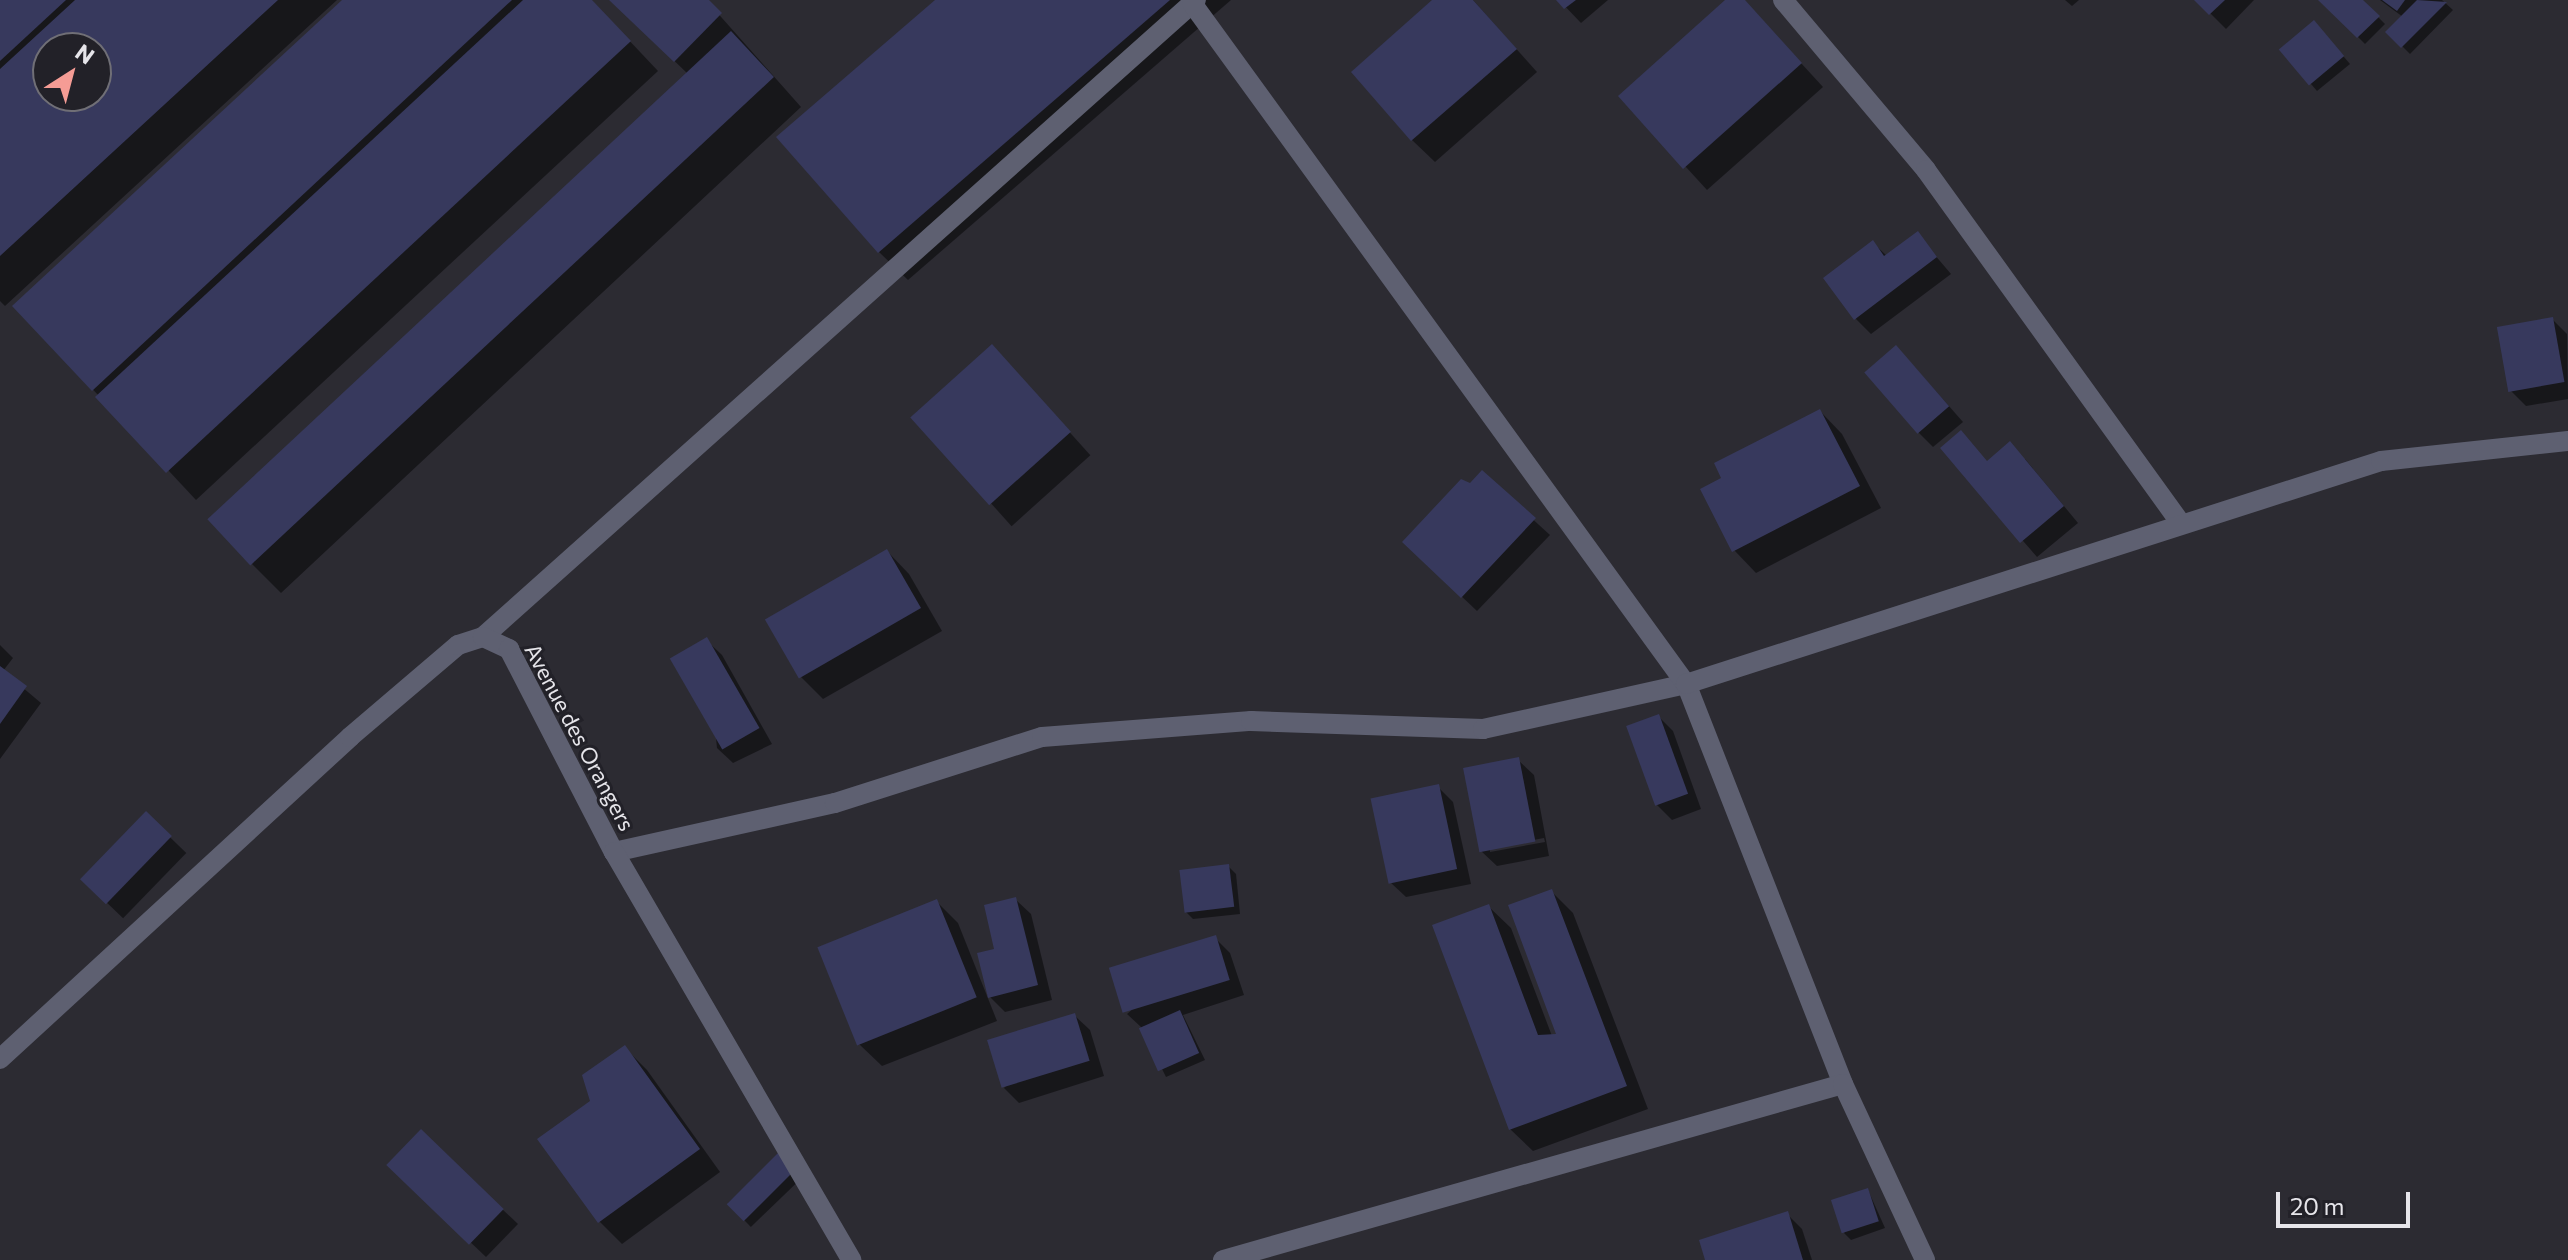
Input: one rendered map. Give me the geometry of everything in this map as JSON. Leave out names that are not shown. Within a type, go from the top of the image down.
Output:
[{"type":"street","points":[[1783,0],[1926,170],[2181,523]]},
{"type":"street","points":[[0,1059],[350,737],[458,645],[483,637],[1194,2],[1686,684],[1843,1084],[1925,1260]]},
{"type":"street","points":[[614,852],[835,803],[1042,737],[1251,721],[1483,729],[1686,684],[2381,461],[2568,441]]},
{"type":"street","name":"Avenue des Orangers","points":[[483,637],[509,649],[614,852],[851,1260]]},
{"type":"street","points":[[1223,1260],[1843,1084]]},
{"type":"building","points":[[0,0],[66,0],[0,61]]},
{"type":"building","points":[[75,0],[278,0],[0,256],[0,69],[32,40],[32,112],[112,112],[112,32],[40,32]]},
{"type":"building","points":[[342,0],[512,0],[92,391],[12,306]]},
{"type":"building","points":[[523,0],[592,0],[631,41],[166,473],[95,397]]},
{"type":"building","points":[[609,0],[709,0],[722,13],[674,62]]},
{"type":"building","points":[[935,0],[1170,0],[878,253],[776,137]]},
{"type":"building","points":[[1432,0],[1473,0],[1517,49],[1411,141],[1351,72]]},
{"type":"building","points":[[1556,0],[1576,0],[1564,9]]},
{"type":"building","points":[[1725,0],[1745,0],[1802,63],[1683,169],[1618,96]]},
{"type":"building","points":[[2194,0],[2225,0],[2209,15]]},
{"type":"building","points":[[2318,0],[2363,0],[2380,16],[2357,38]]},
{"type":"building","points":[[2382,0],[2405,0],[2397,11]]},
{"type":"building","points":[[2417,0],[2447,2],[2401,48],[2385,32]]},
{"type":"building","points":[[2314,20],[2344,56],[2309,86],[2279,50]]},
{"type":"building","points":[[731,31],[774,77],[250,565],[207,519]]},
{"type":"building","points":[[1918,231],[1937,257],[1854,320],[1823,278],[1873,240],[1884,256]]},
{"type":"building","points":[[2553,317],[2564,382],[2508,392],[2497,327]]},
{"type":"building","points":[[992,344],[1071,432],[989,505],[910,418]]},
{"type":"building","points":[[1896,345],[1949,406],[1917,434],[1864,373]]},
{"type":"building","points":[[1820,409],[1860,486],[1732,552],[1700,489],[1721,478],[1714,463]]},
{"type":"building","points":[[1961,430],[1987,461],[2010,441],[2064,506],[2020,543],[1940,448]]},
{"type":"building","points":[[1482,470],[1536,518],[1461,598],[1402,542],[1461,479],[1470,483]]},
{"type":"building","points":[[887,549],[921,608],[799,678],[765,620]]},
{"type":"building","points":[[707,637],[760,728],[722,749],[670,658]]},
{"type":"building","points":[[0,666],[27,686],[0,724]]},
{"type":"building","points":[[1659,714],[1688,794],[1655,806],[1626,726]]},
{"type":"building","points":[[1519,757],[1535,841],[1479,852],[1463,768]]},
{"type":"building","points":[[1439,784],[1457,869],[1389,884],[1371,799]]},
{"type":"building","points":[[146,811],[172,836],[106,904],[80,879]]},
{"type":"building","points":[[1229,864],[1234,907],[1185,913],[1179,870]]},
{"type":"building","points":[[1552,889],[1627,1086],[1509,1130],[1432,925],[1489,904],[1538,1035],[1556,1034],[1508,905]]},
{"type":"building","points":[[1016,897],[1038,985],[988,998],[977,953],[994,949],[984,905]]},
{"type":"building","points":[[937,899],[977,997],[857,1046],[817,947]]},
{"type":"building","points":[[1216,935],[1230,980],[1123,1013],[1109,968]]},
{"type":"building","points":[[1180,1010],[1199,1053],[1158,1071],[1139,1028]]},
{"type":"building","points":[[1075,1013],[1090,1061],[1002,1088],[987,1040]]},
{"type":"building","points":[[625,1045],[700,1149],[598,1223],[537,1139],[590,1101],[582,1075]]},
{"type":"building","points":[[421,1129],[504,1209],[469,1245],[386,1165]]},
{"type":"building","points":[[779,1152],[796,1169],[744,1221],[727,1204]]},
{"type":"building","points":[[1868,1188],[1879,1221],[1842,1233],[1831,1200]]},
{"type":"building","points":[[1788,1211],[1803,1260],[1705,1260],[1699,1240]]}]
